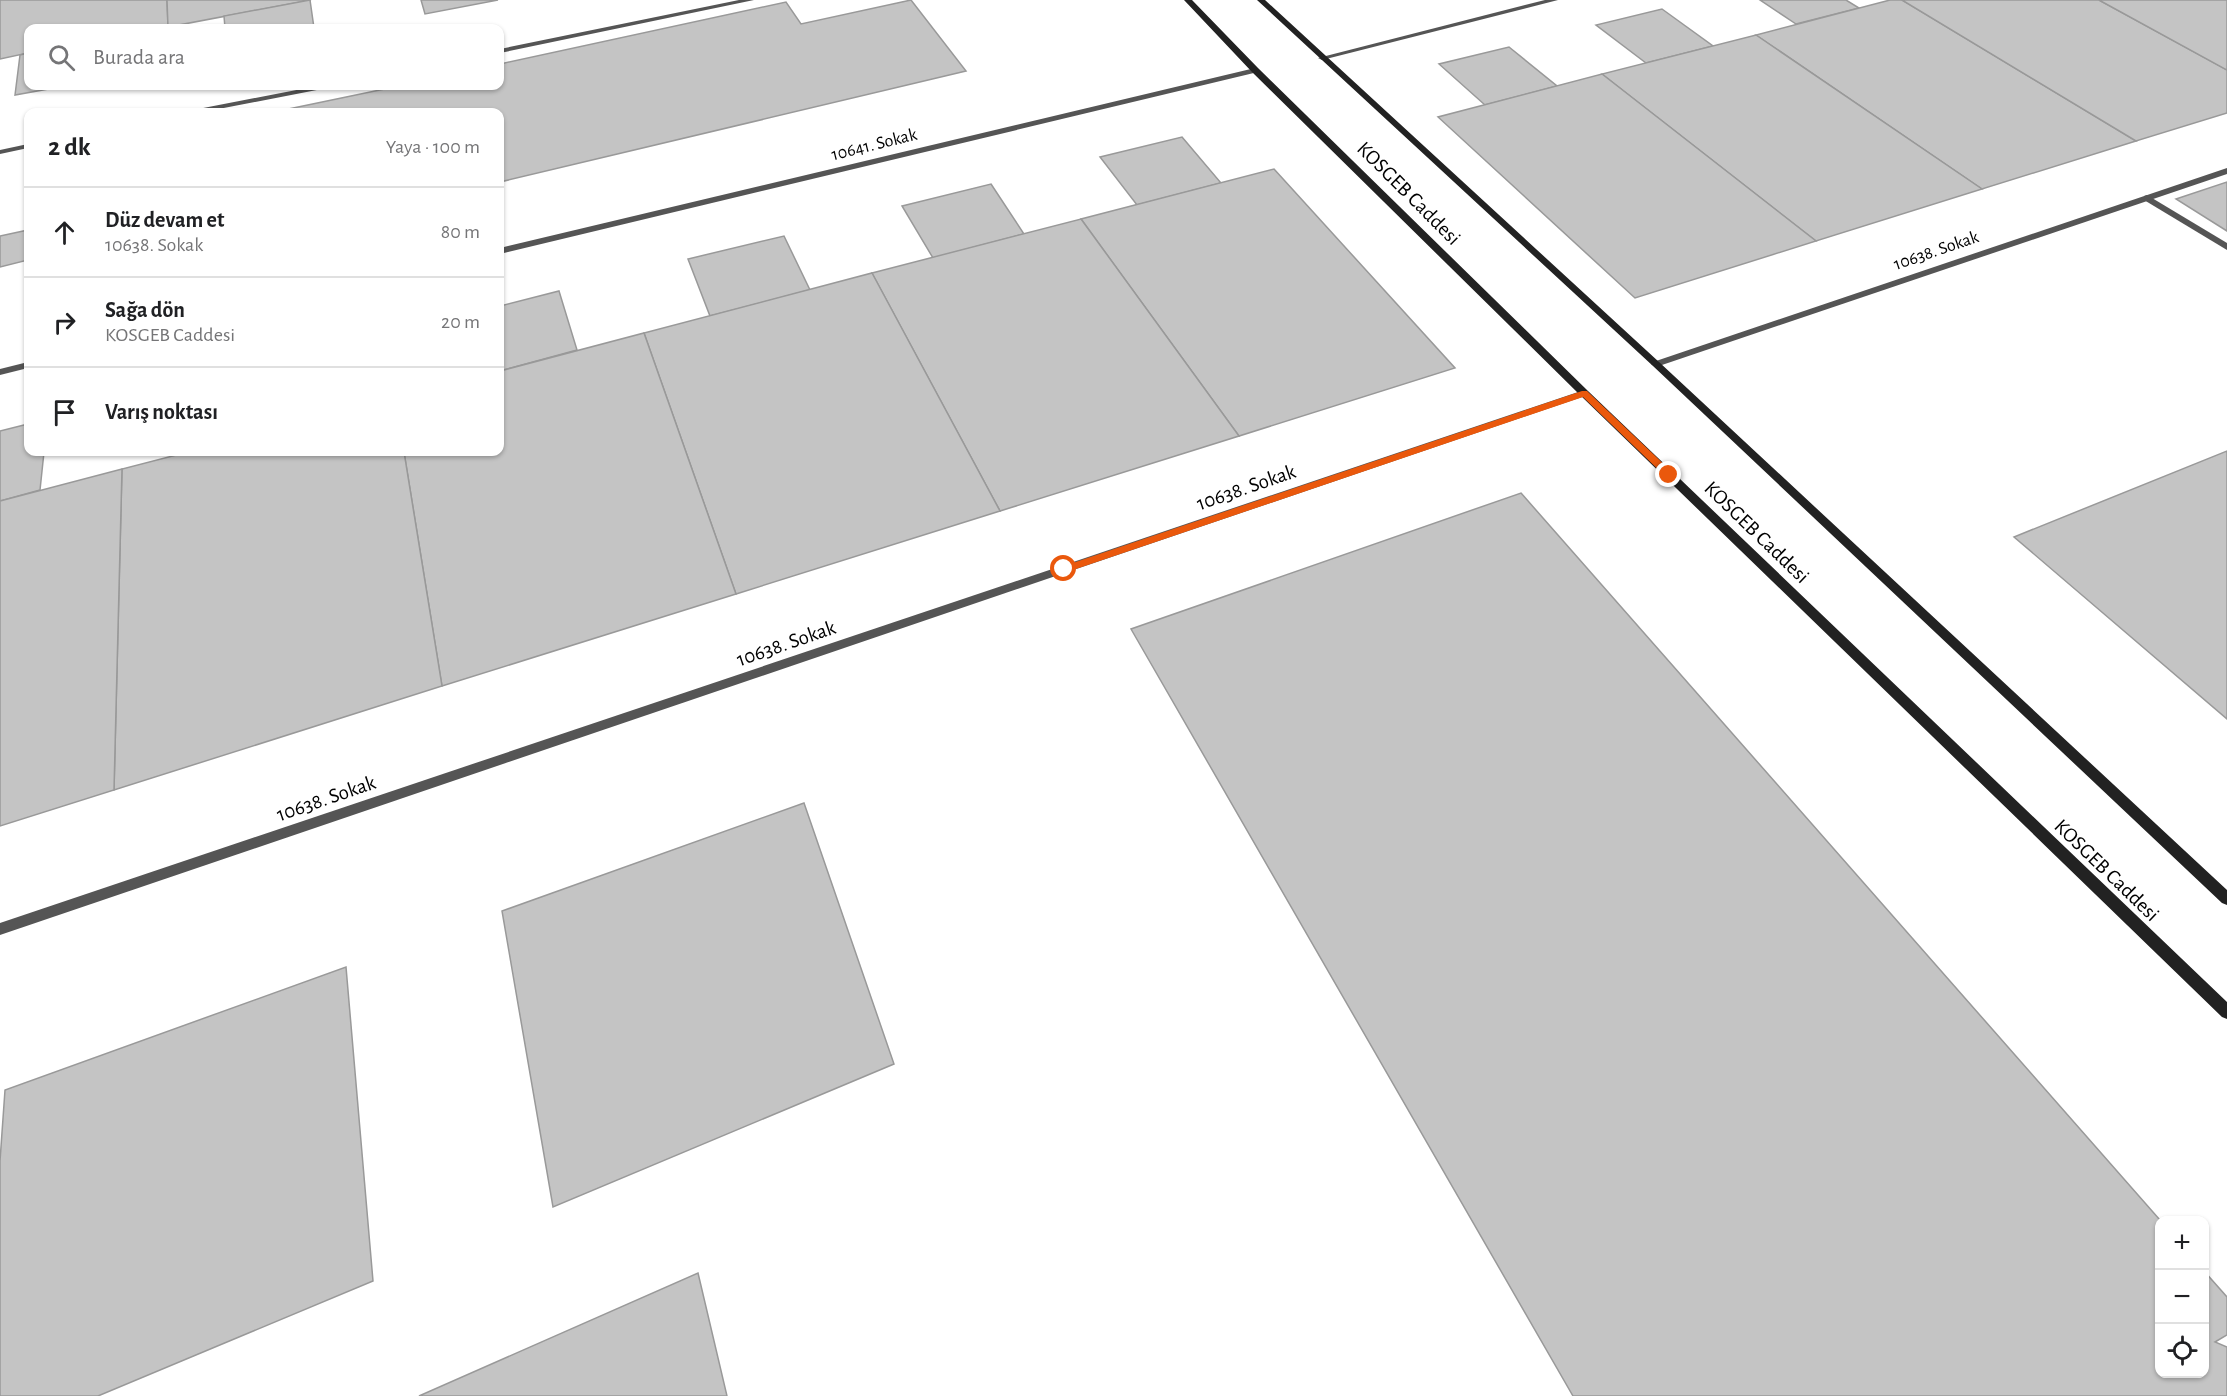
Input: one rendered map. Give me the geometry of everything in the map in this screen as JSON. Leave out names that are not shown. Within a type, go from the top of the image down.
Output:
[{"type":"main road","name":"KOSGEB Caddesi","points":[[1188,0],[1584,393],[2227,1012]]},
{"type":"main road","name":"KOSGEB Caddesi","points":[[1261,0],[1656,364],[2227,899]]},
{"type":"street","points":[[504,50],[750,0]]},
{"type":"street","points":[[1322,58],[1554,0]]},
{"type":"street","name":"10641. Sokak","points":[[504,250],[1256,70]]},
{"type":"street","points":[[214,108],[306,90]]},
{"type":"street","points":[[0,152],[24,147]]},
{"type":"street","name":"10638. Sokak","points":[[1656,364],[2227,171]]},
{"type":"street","points":[[2147,198],[2227,247]]},
{"type":"street","points":[[0,372],[24,366]]},
{"type":"street","name":"10638. Sokak","points":[[0,929],[1584,393]]},
{"type":"building","points":[[0,0],[167,0],[168,24],[24,24],[24,54],[0,59]]},
{"type":"building","points":[[167,0],[311,0],[184,24],[168,24]]},
{"type":"building","points":[[310,0],[313,24],[225,24],[224,16]]},
{"type":"building","points":[[421,0],[498,0],[425,14]]},
{"type":"building","points":[[911,0],[966,71],[504,181],[504,108],[293,108],[380,90],[504,90],[504,63],[786,2],[801,24]]},
{"type":"building","points":[[1760,0],[1846,0],[1859,8],[1796,24]]},
{"type":"building","points":[[1890,0],[1902,0],[2136,141],[1982,189],[1756,35]]},
{"type":"building","points":[[1902,0],[2099,0],[2227,70],[2227,113],[2136,141]]},
{"type":"building","points":[[2099,0],[2227,0],[2227,70]]},
{"type":"building","points":[[1662,9],[1713,46],[1646,63],[1596,25]]},
{"type":"building","points":[[1756,35],[1982,189],[1816,241],[1602,74]]},
{"type":"building","points":[[1509,47],[1557,86],[1485,105],[1439,64]]},
{"type":"building","points":[[24,54],[24,90],[43,90],[15,95],[20,55]]},
{"type":"building","points":[[1602,74],[1816,241],[1635,298],[1438,117]]},
{"type":"building","points":[[1182,137],[1221,183],[1137,205],[1100,157]]},
{"type":"building","points":[[1274,169],[1455,368],[1239,436],[1081,219]]},
{"type":"building","points":[[2227,182],[2227,231],[2176,199]]},
{"type":"building","points":[[991,184],[1024,234],[933,258],[902,206]]},
{"type":"building","points":[[1081,219],[1239,436],[1000,511],[872,273]]},
{"type":"building","points":[[24,231],[24,261],[0,267],[0,236]]},
{"type":"building","points":[[784,236],[810,290],[710,316],[688,259]]},
{"type":"building","points":[[872,273],[1000,511],[736,594],[644,333]]},
{"type":"building","points":[[559,291],[577,350],[504,370],[504,305]]},
{"type":"building","points":[[644,333],[736,594],[442,686],[405,456],[504,456],[504,370]]},
{"type":"building","points":[[24,425],[24,456],[44,456],[40,490],[0,501],[0,431]]},
{"type":"building","points":[[2227,451],[2227,719],[2014,537]]},
{"type":"building","points":[[172,456],[405,456],[442,686],[114,790],[122,469]]},
{"type":"building","points":[[122,469],[114,790],[0,826],[0,501]]},
{"type":"building","points":[[1521,493],[2156,1216],[2155,1378],[2209,1378],[2209,1277],[2227,1297],[2227,1335],[2215,1342],[2227,1347],[2227,1396],[1573,1396],[1131,629]]},
{"type":"building","points":[[804,803],[894,1064],[553,1207],[502,911]]},
{"type":"building","points":[[346,967],[373,1281],[98,1396],[0,1396],[0,1161],[5,1090]]},
{"type":"building","points":[[698,1273],[727,1396],[419,1396]]},
{"type":"route","points":[[1064,569],[1584,393],[1669,475]]}]
